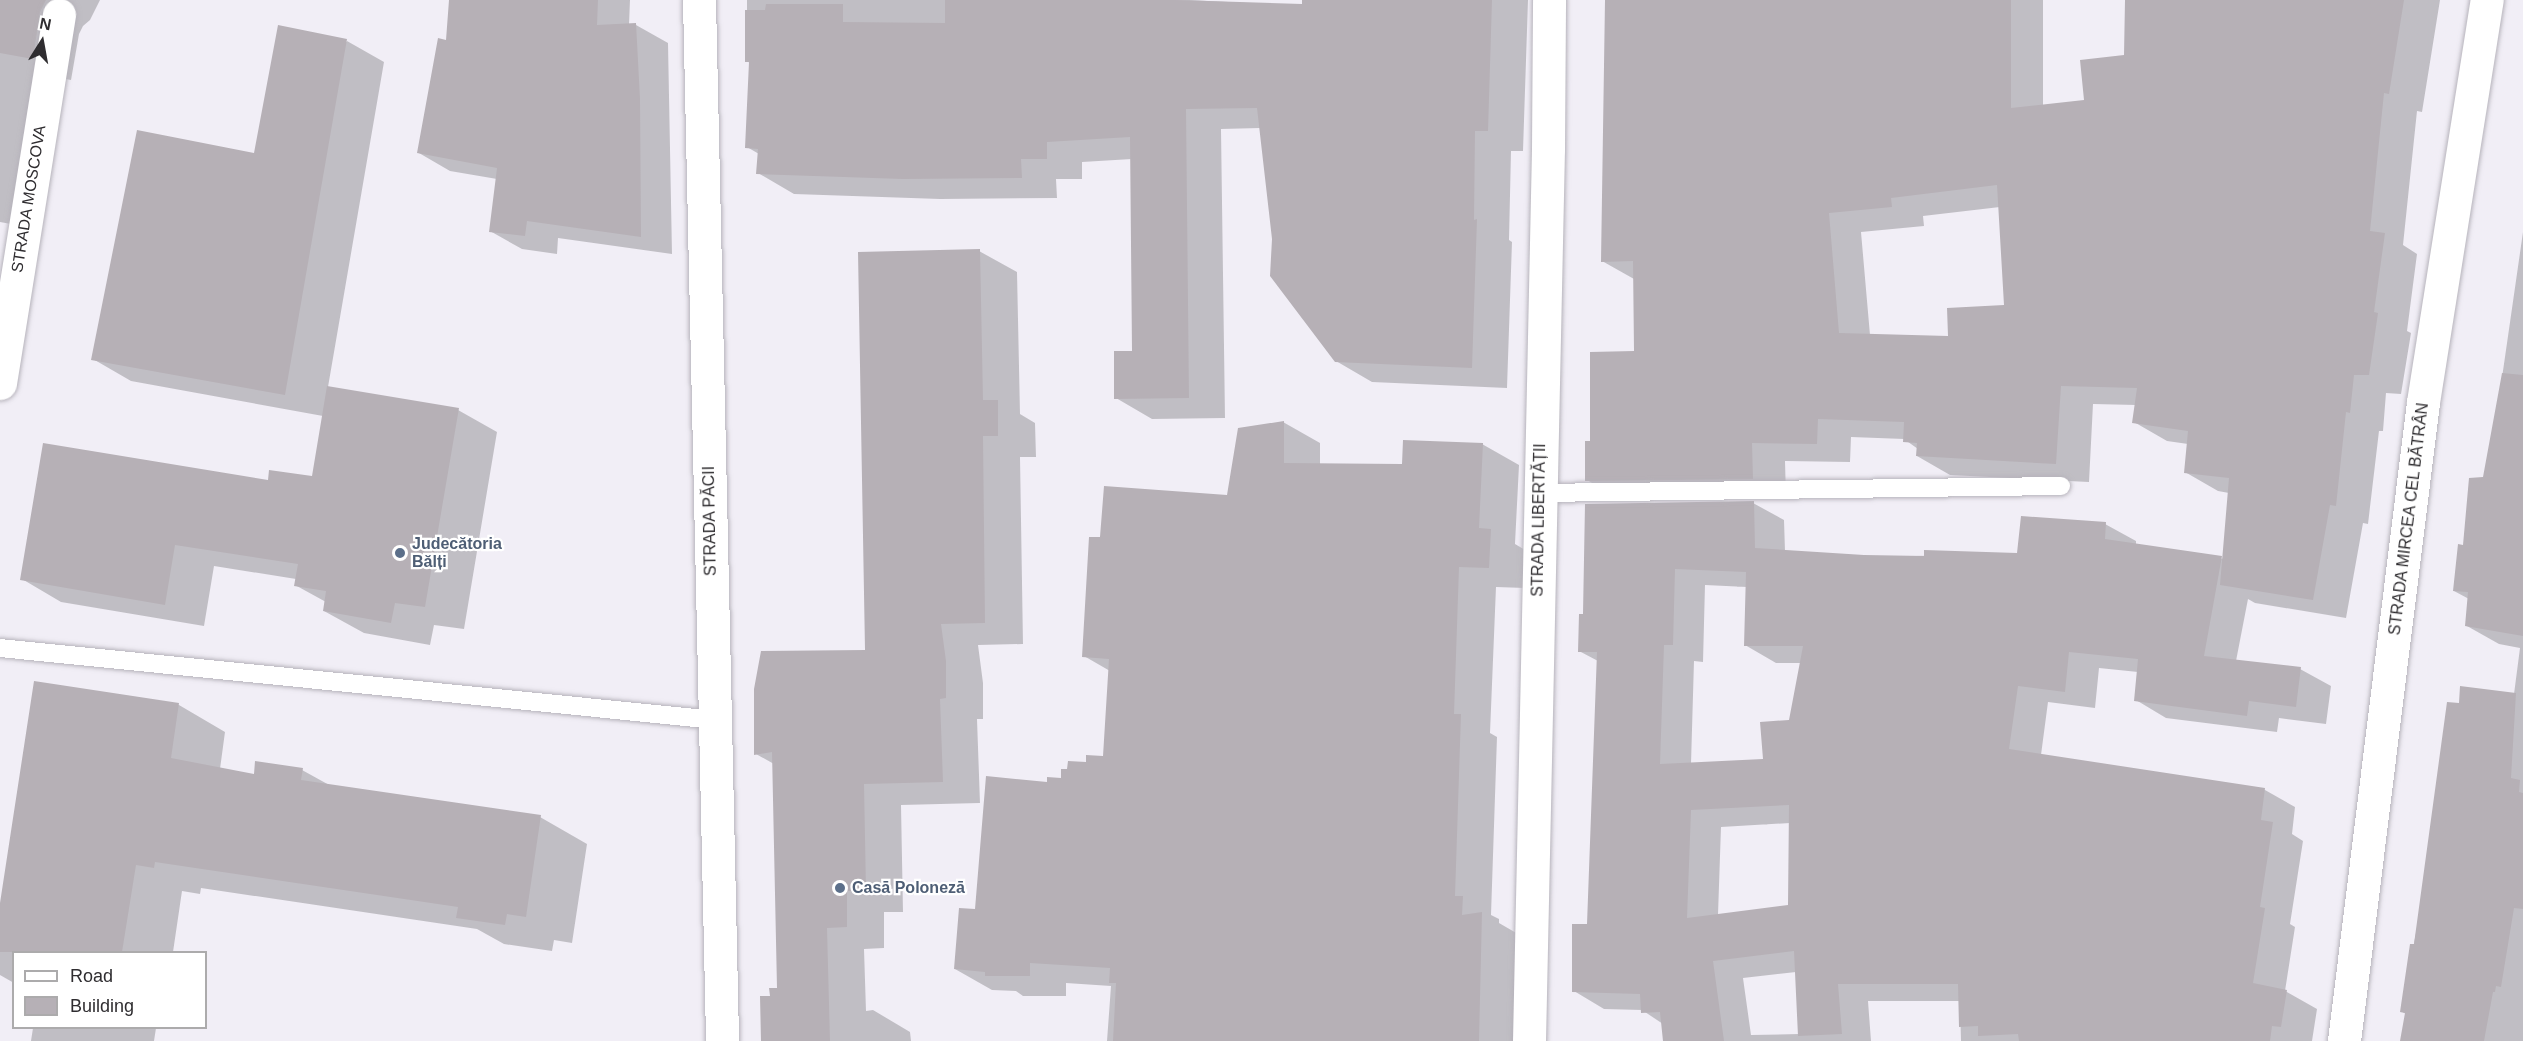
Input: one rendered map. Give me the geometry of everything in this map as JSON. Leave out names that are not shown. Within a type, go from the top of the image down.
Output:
[{"type":"street","name":"STRADA PĂCII","points":[[699,0],[722,1041]]},
{"type":"street","name":"STRADA LIBERTĂȚII","points":[[1529,1041],[1548,149],[1549,0]]},
{"type":"street","name":"STRADA MIRCEA CEL BĂTRÂN","points":[[2344,1041],[2423,402],[2487,0]]},
{"type":"street","name":"STRADA MOSCOVA","points":[[0,383],[59,15]]},
{"type":"lane","points":[[1539,493],[2061,486]]},
{"type":"lane","points":[[0,648],[715,720]]},
{"type":"building","points":[[0,0],[46,0],[40,12],[33,59],[0,53]]},
{"type":"building","points":[[449,0],[598,0],[597,25],[636,23],[640,99],[641,237],[527,221],[525,236],[489,232],[497,168],[417,153],[438,38],[446,40]]},
{"type":"building","points":[[945,0],[1175,0],[1302,4],[1302,0],[1492,0],[1488,131],[1475,131],[1474,220],[1477,219],[1472,368],[1335,362],[1270,276],[1272,239],[1257,108],[1186,109],[1189,398],[1114,399],[1114,351],[1132,351],[1130,137],[1047,142],[1047,159],[1021,159],[1022,178],[903,179],[756,174],[758,149],[745,148],[749,62],[745,62],[745,10],[765,10],[766,4],[843,4],[843,22],[945,23]]},
{"type":"building","points":[[1605,0],[2011,0],[2011,108],[2084,100],[2080,60],[2124,55],[2125,0],[2404,0],[2389,94],[2384,93],[2370,231],[2385,233],[2374,312],[2378,313],[2369,375],[2354,375],[2350,413],[2346,412],[2336,506],[2330,505],[2313,600],[2220,585],[2229,478],[2184,473],[2188,431],[2132,423],[2137,388],[2061,386],[2056,464],[1916,456],[1917,443],[1903,442],[1904,422],[1818,419],[1817,444],[1752,443],[1753,479],[1585,481],[1585,441],[1590,441],[1590,352],[1634,351],[1633,261],[1601,262]],"holes":[[[1997,185],[2004,305],[1947,308],[1948,336],[1839,333],[1829,213],[1892,207],[1891,198]]]},
{"type":"building","points":[[278,25],[347,39],[285,395],[91,360],[137,130],[254,153]]},
{"type":"building","points":[[980,249],[983,400],[998,400],[998,436],[983,436],[985,623],[941,624],[946,661],[946,698],[940,699],[943,782],[864,784],[866,891],[847,891],[847,927],[827,928],[830,1041],[761,1041],[760,996],[770,996],[769,988],[777,988],[772,752],[754,755],[754,689],[761,651],[865,650],[858,252]]},
{"type":"building","points":[[2502,373],[2523,375],[2523,636],[2465,626],[2468,592],[2453,591],[2458,544],[2463,545],[2469,478],[2483,477]]},
{"type":"building","points":[[327,386],[459,408],[425,607],[395,603],[391,623],[323,611],[326,591],[294,586],[298,564],[175,545],[165,605],[20,580],[43,443],[268,480],[269,470],[312,476]]},
{"type":"building","points":[[1284,421],[1284,463],[1402,464],[1403,440],[1483,443],[1479,528],[1491,529],[1489,568],[1459,567],[1454,714],[1461,714],[1455,896],[1463,896],[1462,915],[1482,912],[1479,1041],[1113,1041],[1116,983],[1109,983],[1110,968],[1030,963],[1030,976],[985,976],[985,972],[954,969],[959,908],[975,909],[986,776],[1047,782],[1047,777],[1061,778],[1061,769],[1067,769],[1068,761],[1086,762],[1086,755],[1103,756],[1109,659],[1082,657],[1089,537],[1100,537],[1104,486],[1227,495],[1238,428]]},
{"type":"building","points":[[1754,501],[1755,548],[1864,555],[1924,556],[1924,550],[2017,553],[2021,516],[2106,522],[2105,539],[2222,556],[2204,656],[2301,667],[2296,707],[2249,701],[2247,716],[2134,701],[2138,659],[2069,652],[2065,692],[2018,686],[2009,749],[2265,788],[2261,820],[2273,822],[2260,907],[2265,908],[2253,983],[2287,990],[2281,1027],[2272,1026],[2270,1041],[2019,1041],[2018,1034],[1978,1036],[1978,1026],[1959,1027],[1958,984],[1838,984],[1842,1034],[1798,1036],[1794,951],[1713,961],[1724,1041],[1663,1041],[1660,1012],[1641,1013],[1640,994],[1572,992],[1572,924],[1587,924],[1597,652],[1578,652],[1579,614],[1583,614],[1585,504]],"holes":[[[1675,569],[1746,572],[1744,646],[1803,646],[1789,720],[1760,722],[1763,759],[1660,764],[1664,645],[1673,645]],[[1789,805],[1788,905],[1687,918],[1691,810]]]},
{"type":"building","points":[[34,681],[179,703],[171,758],[254,774],[255,761],[303,768],[301,780],[541,815],[526,917],[507,914],[505,925],[456,918],[458,907],[155,862],[154,868],[136,865],[122,951],[0,952],[0,903]]},
{"type":"building","points":[[2460,686],[2516,693],[2511,778],[2520,780],[2519,792],[2523,793],[2523,909],[2514,908],[2501,987],[2496,986],[2493,992],[2484,1041],[2400,1041],[2405,1013],[2400,1012],[2410,944],[2414,944],[2447,702],[2459,703]]},
{"type":"place","name":"Judecătoria Bălți","points":[[400,553]]},
{"type":"place","name":"Casā Polonezā","points":[[840,888]]}]
